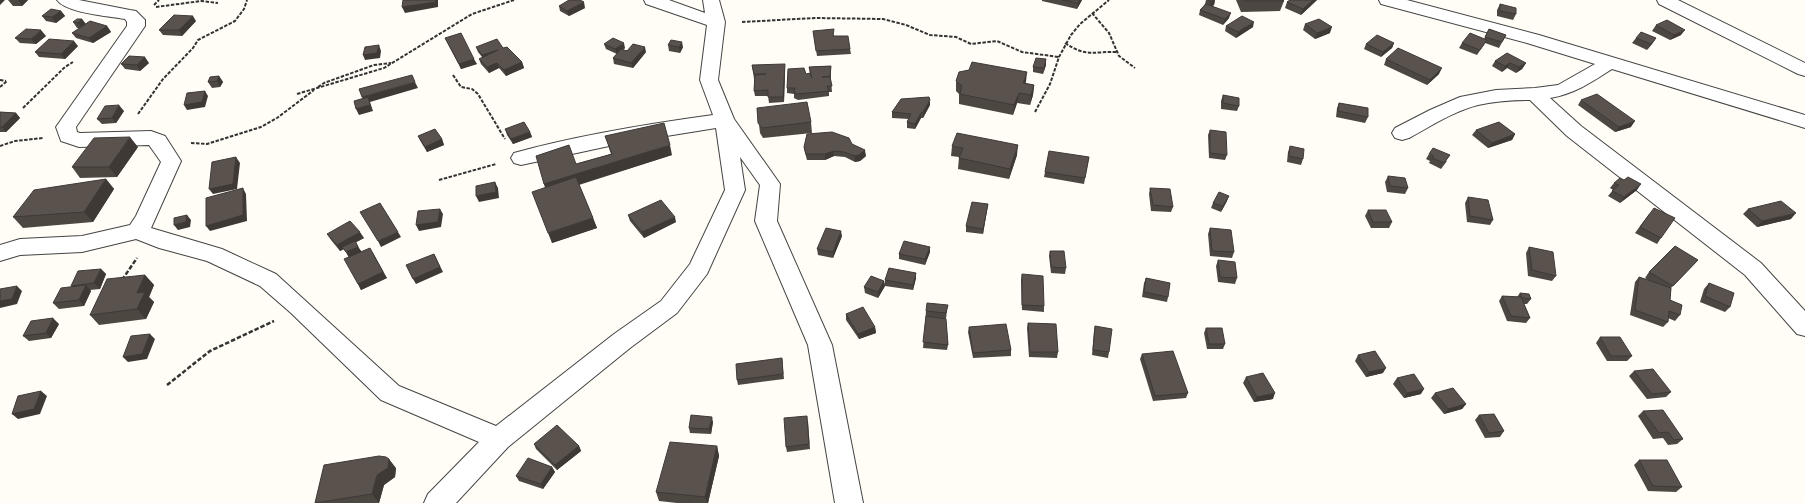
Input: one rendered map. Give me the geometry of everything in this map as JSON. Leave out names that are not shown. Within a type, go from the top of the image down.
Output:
[{"type":"street","points":[[65,0],[79,6],[132,17],[136,20],[136,26],[66,127],[68,136],[79,140],[151,138],[158,141],[170,161],[145,220],[137,232]]},
{"type":"street","points":[[652,0],[716,22]]},
{"type":"street","points":[[711,0],[716,22],[710,80],[726,120],[770,184],[766,221],[820,344],[850,503]]},
{"type":"street","points":[[1387,0],[1533,39],[1805,122]]},
{"type":"street","points":[[1665,0],[1805,70]]},
{"type":"street","points":[[1402,133],[1458,105],[1482,98],[1510,94],[1535,94],[1562,90],[1586,78],[1609,63]]},
{"type":"street","points":[[1535,94],[1574,131],[1753,269],[1805,327]]},
{"type":"street","points":[[521,158],[598,140],[658,129],[726,120]]},
{"type":"street","points":[[438,503],[499,439],[622,341],[669,307],[699,268],[734,190],[726,120]]},
{"type":"street","points":[[0,253],[20,246],[82,244],[137,232],[166,242],[214,255],[268,280],[299,306],[390,392],[499,439]]},
{"type":"path","points":[[121,139],[152,92],[173,67],[195,48],[198,40],[230,25],[244,12],[247,0]]},
{"type":"path","points":[[297,94],[384,68],[472,14],[514,0]]},
{"type":"path","points":[[1035,112],[1050,84],[1065,43],[1080,24],[1109,0]]},
{"type":"path","points":[[132,17],[151,8],[170,4],[201,1],[218,3]]},
{"type":"path","points":[[1092,13],[1107,27],[1114,39],[1119,56],[1132,64],[1135,68]]},
{"type":"path","points":[[716,22],[815,18],[883,19],[906,25],[930,35],[956,37],[972,44],[997,41],[1022,52],[1059,57]]},
{"type":"path","points":[[1065,43],[1077,53],[1092,54],[1104,51],[1118,52]]},
{"type":"path","points":[[23,108],[65,66],[73,62]]},
{"type":"path","points":[[188,143],[207,144],[220,142],[261,126],[277,118],[321,84],[347,76],[370,66],[391,63]]},
{"type":"path","points":[[439,180],[521,158],[495,124],[478,94],[472,89],[461,87],[453,75]]},
{"type":"path","points":[[0,80],[7,81],[0,86]]},
{"type":"path","points":[[0,146],[15,141],[45,138]]},
{"type":"path","points":[[167,385],[197,359],[216,347],[246,333],[255,331],[299,306]]},
{"type":"building","points":[[403,0],[436,0],[436,2],[402,7]]},
{"type":"building","points":[[569,0],[580,0],[584,2],[567,11],[559,6]]},
{"type":"building","points":[[1062,0],[1080,0],[1078,3]]},
{"type":"building","points":[[1243,0],[1283,0],[1284,1],[1244,1]]},
{"type":"building","points":[[1290,0],[1313,0],[1303,9],[1287,2]]},
{"type":"building","points":[[1206,4],[1231,13],[1225,19],[1200,10]]},
{"type":"building","points":[[1500,4],[1516,8],[1516,14],[1500,11]]},
{"type":"building","points":[[51,9],[61,11],[52,17],[42,16]]},
{"type":"building","points":[[174,15],[193,16],[179,30],[159,30]]},
{"type":"building","points":[[1242,16],[1254,22],[1238,32],[1226,26]]},
{"type":"building","points":[[77,19],[82,19],[78,23],[73,22]]},
{"type":"building","points":[[1319,19],[1332,27],[1317,33],[1305,24]]},
{"type":"building","points":[[1667,20],[1685,30],[1674,35],[1656,25]]},
{"type":"building","points":[[90,21],[107,26],[89,38],[72,33]]},
{"type":"building","points":[[26,29],[41,30],[31,39],[15,38]]},
{"type":"building","points":[[834,29],[833,36],[848,36],[850,49],[816,51],[813,31]]},
{"type":"building","points":[[1489,29],[1506,35],[1502,42],[1485,37]]},
{"type":"building","points":[[1641,32],[1656,38],[1651,44],[1636,38]]},
{"type":"building","points":[[461,33],[474,59],[459,64],[445,38]]},
{"type":"building","points":[[1470,33],[1487,40],[1480,50],[1462,43]]},
{"type":"building","points":[[1377,35],[1394,43],[1383,52],[1366,44]]},
{"type":"building","points":[[613,38],[624,43],[615,49],[604,44]]},
{"type":"building","points":[[49,39],[74,41],[61,54],[35,52]]},
{"type":"building","points":[[497,39],[503,48],[507,47],[522,62],[504,70],[497,63],[487,67],[479,59],[498,50],[482,55],[476,47]]},
{"type":"building","points":[[671,40],[682,42],[679,47],[668,45]]},
{"type":"building","points":[[633,44],[645,47],[631,63],[613,58],[621,49],[627,51]]},
{"type":"building","points":[[379,45],[377,53],[363,55],[365,47]]},
{"type":"building","points":[[1398,48],[1442,68],[1430,80],[1386,59]]},
{"type":"building","points":[[1507,53],[1526,63],[1519,67],[1510,63],[1505,66],[1495,61]]},
{"type":"building","points":[[129,56],[145,57],[137,65],[121,64]]},
{"type":"building","points":[[1036,58],[1046,59],[1044,68],[1033,67]]},
{"type":"building","points":[[972,62],[1027,72],[1023,83],[1034,85],[1031,95],[1019,93],[1014,105],[960,94],[962,86],[956,81],[959,72],[969,70]]},
{"type":"building","points":[[785,64],[783,97],[768,97],[768,90],[754,91],[755,75],[766,74],[754,74],[752,65]]},
{"type":"building","points":[[831,66],[830,76],[822,77],[830,77],[832,86],[827,86],[829,91],[797,94],[794,92],[795,88],[787,88],[788,69],[804,68],[806,74],[810,73],[812,78],[809,67]]},
{"type":"building","points":[[412,75],[415,82],[362,97],[359,89]]},
{"type":"building","points":[[219,76],[217,81],[208,82],[210,77]]},
{"type":"building","points":[[205,91],[202,102],[184,105],[187,93]]},
{"type":"building","points":[[1597,94],[1635,121],[1619,127],[1581,100]]},
{"type":"building","points":[[1223,95],[1239,98],[1239,106],[1223,103]]},
{"type":"building","points":[[368,97],[370,105],[356,109],[354,101]]},
{"type":"building","points":[[929,97],[930,100],[915,124],[907,122],[911,114],[892,112],[901,99]]},
{"type":"building","points":[[807,102],[811,122],[762,128],[758,123],[757,108]]},
{"type":"building","points":[[1339,103],[1368,108],[1368,117],[1338,111]]},
{"type":"building","points":[[119,105],[112,118],[97,119],[105,106]]},
{"type":"building","points":[[0,112],[16,113],[2,127],[0,127]]},
{"type":"building","points":[[524,122],[530,132],[511,139],[505,129]]},
{"type":"building","points":[[1499,122],[1515,134],[1492,143],[1476,130]]},
{"type":"building","points":[[664,123],[670,145],[544,184],[536,156],[569,145],[576,164],[612,154],[605,136]]},
{"type":"building","points":[[435,129],[442,139],[425,147],[418,136]]},
{"type":"building","points":[[1210,130],[1226,132],[1227,155],[1210,153]]},
{"type":"building","points":[[832,132],[849,138],[852,144],[865,150],[859,155],[855,156],[844,152],[834,151],[825,154],[806,154],[804,147],[807,134]]},
{"type":"building","points":[[957,133],[1018,145],[1010,169],[959,158],[963,148],[952,146]]},
{"type":"building","points":[[130,137],[109,167],[72,167],[94,138]]},
{"type":"building","points":[[1290,146],[1304,149],[1303,159],[1289,156]]},
{"type":"building","points":[[1433,148],[1450,155],[1444,163],[1432,158],[1434,156],[1429,154]]},
{"type":"building","points":[[1049,151],[1089,157],[1085,178],[1045,172]]},
{"type":"building","points":[[236,157],[233,184],[209,189],[212,162]]},
{"type":"building","points":[[1388,176],[1405,178],[1408,188],[1390,186]]},
{"type":"building","points":[[576,177],[593,218],[548,233],[532,192]]},
{"type":"building","points":[[1628,177],[1641,184],[1624,197],[1612,191],[1619,185],[1614,183],[1620,178],[1624,180]]},
{"type":"building","points":[[106,179],[84,212],[13,217],[34,190]]},
{"type":"building","points":[[495,182],[496,192],[476,196],[476,186]]},
{"type":"building","points":[[243,188],[243,215],[206,226],[206,198]]},
{"type":"building","points":[[1150,188],[1170,189],[1173,207],[1153,205]]},
{"type":"building","points":[[1219,192],[1229,196],[1223,206],[1213,203]]},
{"type":"building","points":[[1468,197],[1488,200],[1493,220],[1470,216]]},
{"type":"building","points":[[661,200],[675,217],[642,232],[628,215]]},
{"type":"building","points":[[1781,201],[1796,213],[1762,221],[1748,209]]},
{"type":"building","points":[[972,202],[988,204],[983,229],[966,226]]},
{"type":"building","points":[[380,203],[398,232],[378,241],[360,212]]},
{"type":"building","points":[[1654,208],[1675,218],[1661,238],[1640,227]]},
{"type":"building","points":[[440,209],[438,222],[416,225],[418,211]]},
{"type":"building","points":[[1368,210],[1386,210],[1392,222],[1373,222]]},
{"type":"building","points":[[187,215],[186,222],[174,225],[174,218]]},
{"type":"building","points":[[350,221],[360,232],[337,245],[327,234]]},
{"type":"building","points":[[826,228],[841,231],[833,252],[817,249]]},
{"type":"building","points":[[1210,228],[1231,230],[1234,252],[1212,251]]},
{"type":"building","points":[[355,241],[358,247],[346,252],[342,247]]},
{"type":"building","points":[[904,241],[930,247],[925,259],[899,254]]},
{"type":"building","points":[[1675,246],[1698,260],[1673,286],[1649,272]]},
{"type":"building","points":[[1529,247],[1553,252],[1556,276],[1532,270]]},
{"type":"building","points":[[370,248],[383,272],[358,284],[344,259]]},
{"type":"building","points":[[1050,251],[1064,251],[1066,268],[1051,267]]},
{"type":"building","points":[[434,254],[440,267],[413,279],[406,265]]},
{"type":"building","points":[[1218,260],[1235,262],[1237,278],[1220,277]]},
{"type":"building","points":[[889,268],[916,273],[913,285],[885,280]]},
{"type":"building","points":[[101,269],[94,283],[71,286],[78,271]]},
{"type":"building","points":[[1022,274],[1043,276],[1044,306],[1022,305]]},
{"type":"building","points":[[145,275],[137,293],[145,292],[137,309],[90,315],[107,279]]},
{"type":"building","points":[[871,276],[884,281],[878,292],[864,287]]},
{"type":"building","points":[[1639,277],[1671,288],[1670,300],[1682,305],[1680,315],[1669,311],[1668,322],[1635,310]]},
{"type":"building","points":[[1146,278],[1170,283],[1168,297],[1144,292]]},
{"type":"building","points":[[1709,283],[1734,293],[1730,307],[1705,296]]},
{"type":"building","points":[[86,285],[79,300],[53,303],[61,288]]},
{"type":"building","points":[[17,286],[12,299],[0,301],[0,289]]},
{"type":"building","points":[[1520,293],[1529,294],[1531,299],[1522,298]]},
{"type":"building","points":[[1502,296],[1521,297],[1530,318],[1511,316]]},
{"type":"building","points":[[927,303],[948,305],[946,313],[926,311]]},
{"type":"building","points":[[863,307],[875,327],[858,334],[846,314]]},
{"type":"building","points":[[926,316],[946,319],[948,345],[923,342]]},
{"type":"building","points":[[53,318],[46,333],[23,336],[31,321]]},
{"type":"building","points":[[1028,323],[1056,324],[1058,352],[1030,352]]},
{"type":"building","points":[[1006,324],[1011,350],[973,353],[969,327]]},
{"type":"building","points":[[1095,326],[1112,329],[1109,352],[1093,350]]},
{"type":"building","points":[[1206,328],[1222,328],[1225,344],[1209,344]]},
{"type":"building","points":[[150,334],[142,354],[123,357],[131,336]]},
{"type":"building","points":[[1600,337],[1620,337],[1632,356],[1611,356]]},
{"type":"building","points":[[1173,351],[1188,393],[1155,396],[1142,354]]},
{"type":"building","points":[[1375,351],[1386,368],[1369,372],[1358,355]]},
{"type":"building","points":[[782,358],[783,374],[737,380],[736,364]]},
{"type":"building","points":[[1653,369],[1671,392],[1652,394],[1634,371]]},
{"type":"building","points":[[1263,373],[1275,393],[1257,397],[1246,377]]},
{"type":"building","points":[[1414,374],[1424,389],[1407,393],[1397,378]]},
{"type":"building","points":[[1453,388],[1466,404],[1448,409],[1435,393]]},
{"type":"building","points":[[41,391],[34,409],[12,414],[18,396]]},
{"type":"building","points":[[1663,410],[1683,439],[1674,440],[1668,432],[1659,433],[1643,411]]},
{"type":"building","points":[[1494,414],[1504,431],[1489,433],[1479,415]]},
{"type":"building","points":[[691,415],[712,417],[709,429],[689,428]]},
{"type":"building","points":[[807,416],[809,444],[786,447],[784,418]]},
{"type":"building","points":[[557,425],[579,446],[555,465],[534,444]]},
{"type":"building","points":[[670,442],[717,446],[705,497],[656,492]]},
{"type":"building","points":[[379,456],[389,459],[388,468],[377,475],[372,494],[315,503],[324,465]]},
{"type":"building","points":[[528,458],[552,467],[541,484],[516,476]]},
{"type":"building","points":[[1639,460],[1667,460],[1682,487],[1653,486]]}]
